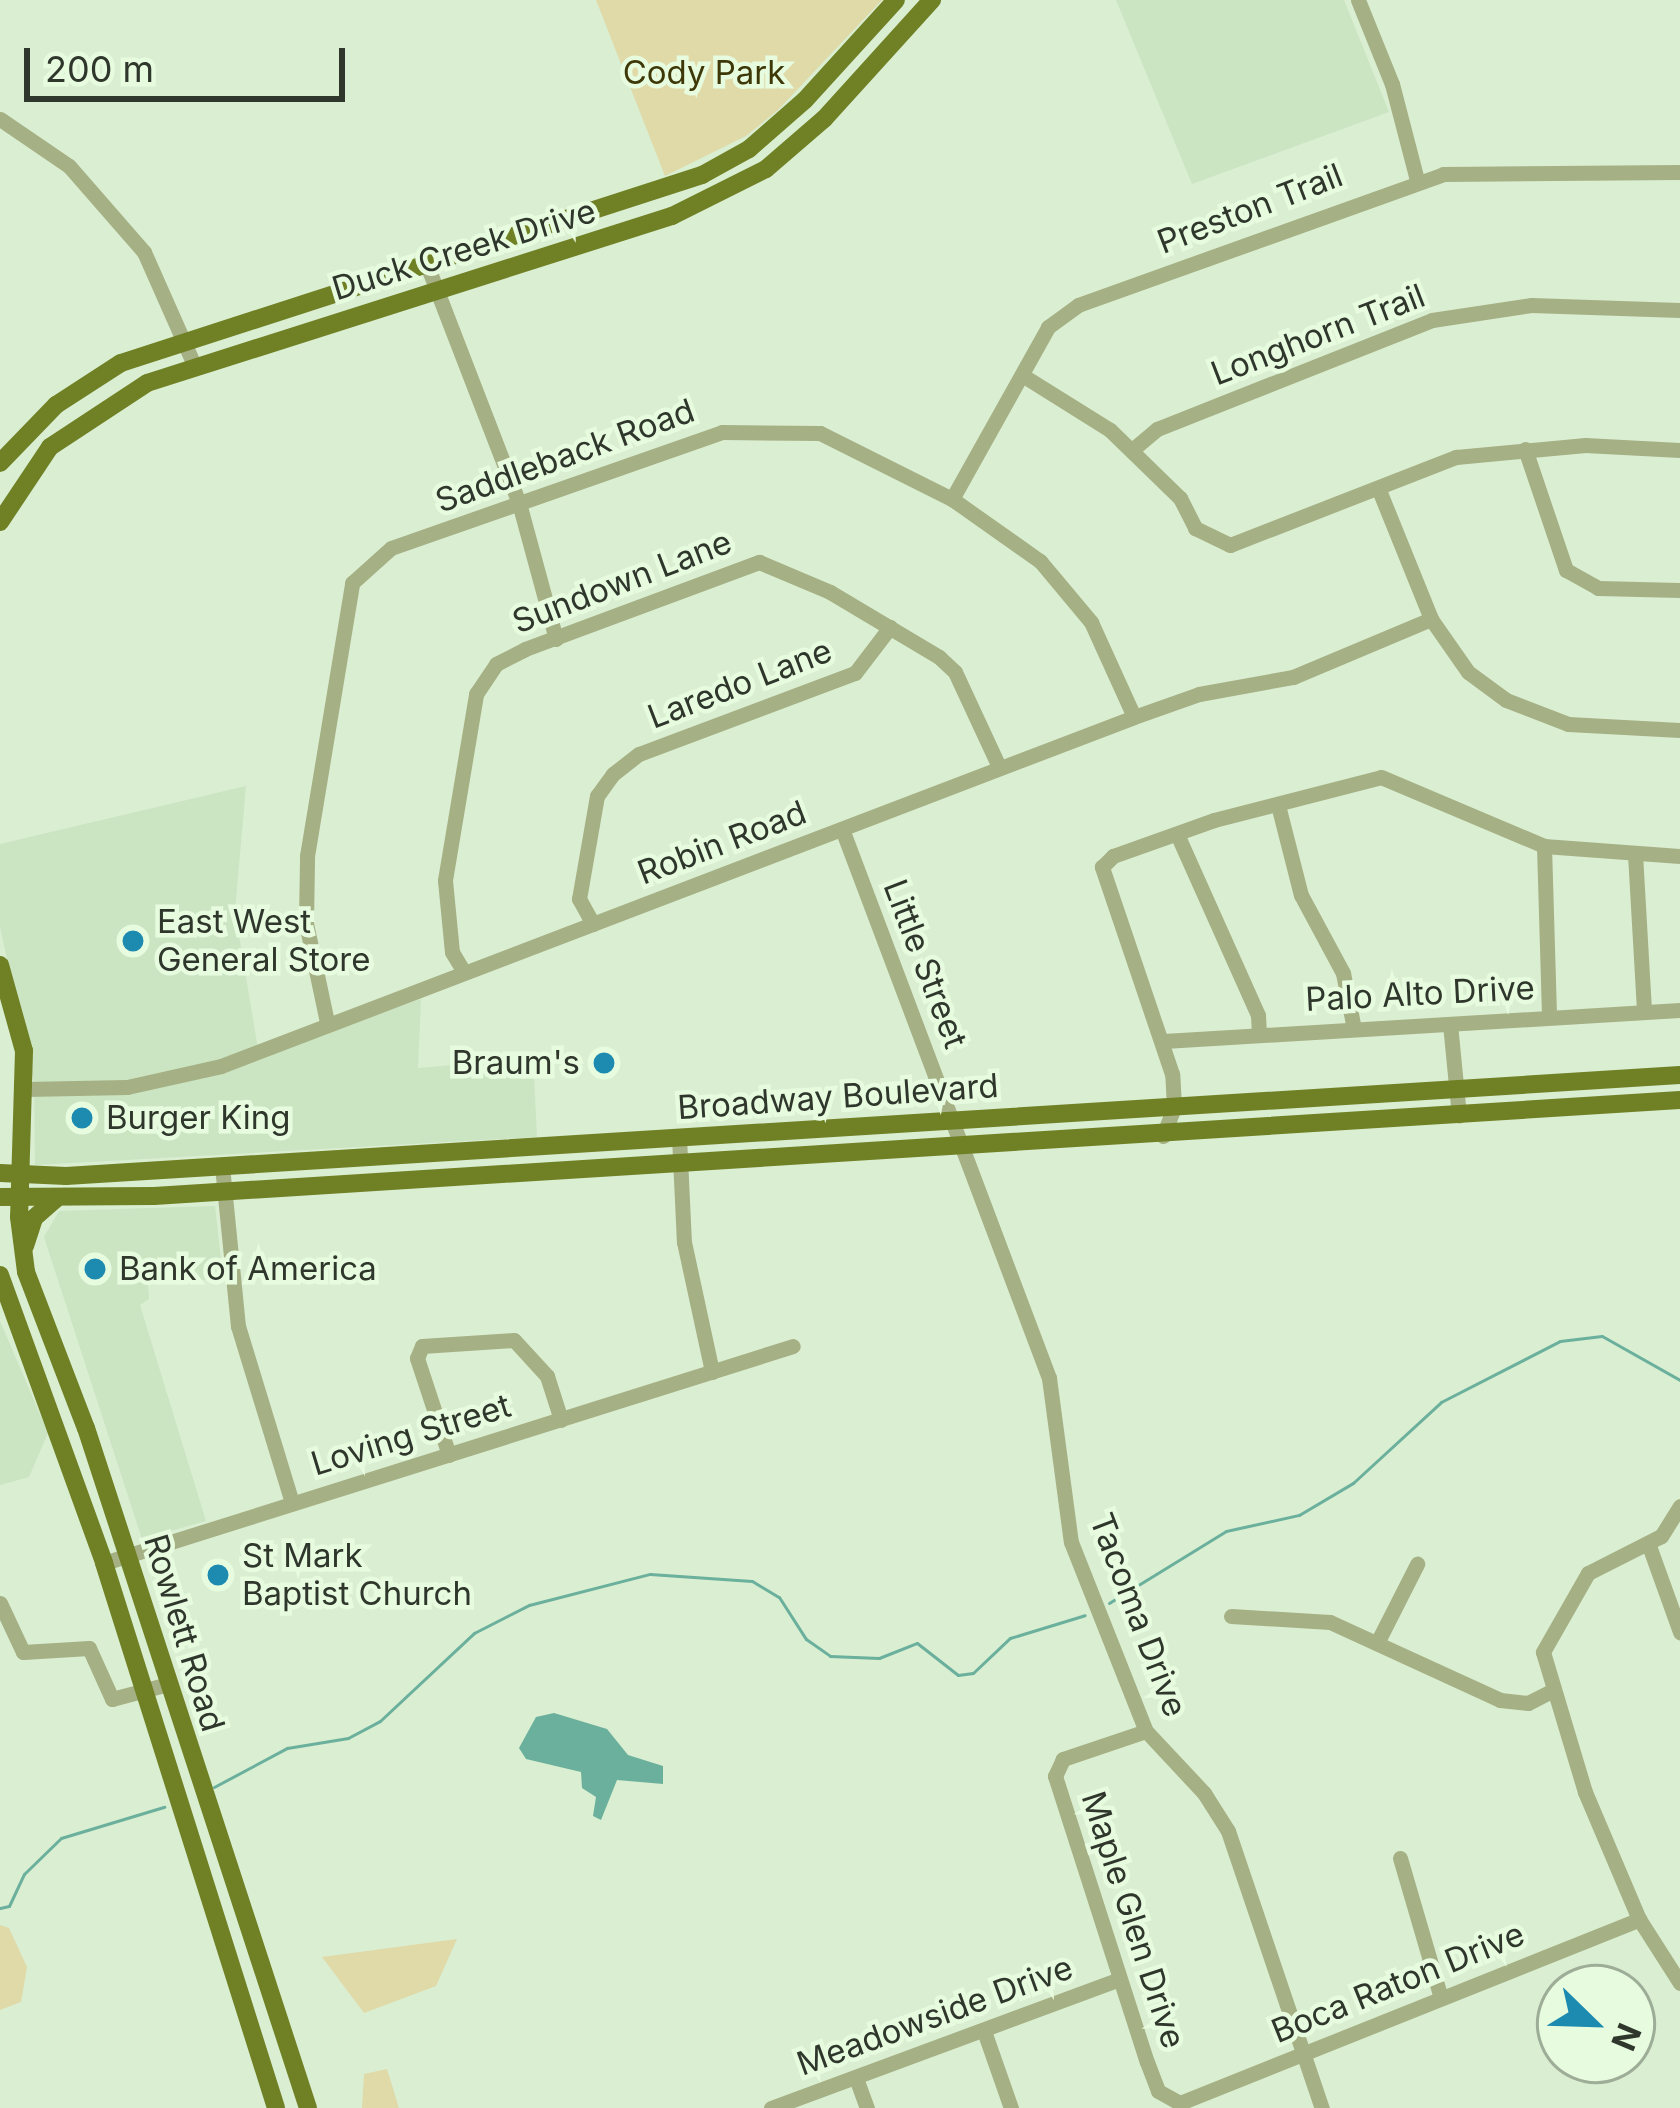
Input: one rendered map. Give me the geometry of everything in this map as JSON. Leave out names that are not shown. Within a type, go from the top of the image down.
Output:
[{"type":"main road","name":"Duck Creek Drive","points":[[4,457],[56,405],[116,366],[633,204],[748,148],[805,100],[896,0]]},
{"type":"main road","name":"Duck Creek Drive","points":[[0,522],[30,468],[117,397],[194,367],[642,226],[766,169],[824,119],[932,0]]},
{"type":"main road","points":[[805,100],[824,119]]},
{"type":"main road","points":[[633,204],[642,226]]},
{"type":"main road","points":[[4,457],[30,468]]},
{"type":"main road","points":[[0,964],[18,1018],[26,1089],[22,1175]]},
{"type":"main road","name":"Broadway Boulevard","points":[[0,1173],[222,1166],[1680,1075]]},
{"type":"main road","name":"Broadway Boulevard","points":[[10,1197],[225,1191],[1163,1136],[1680,1100]]},
{"type":"main road","points":[[382,1156],[383,1181]]},
{"type":"main road","name":"Rowlett Road","points":[[22,1175],[10,1197],[22,1257],[129,1555],[308,2108]]},
{"type":"main road","points":[[22,1257],[34,1218],[57,1198]]},
{"type":"main road","name":"Rowlett Road","points":[[0,1275],[104,1562],[229,1973],[276,2108]]},
{"type":"main road","points":[[47,1407],[74,1398]]},
{"type":"main road","points":[[229,1973],[258,1964]]},
{"type":"street","points":[[1358,0],[1392,84],[1417,180]]},
{"type":"street","points":[[0,118],[69,166],[130,233],[153,264],[194,367]]},
{"type":"street","name":"Preston Trail","points":[[952,499],[1048,327],[1078,305],[1417,180],[1555,168],[1680,172]]},
{"type":"street","points":[[429,270],[519,502],[556,639]]},
{"type":"street","name":"Longhorn Trail","points":[[1132,450],[1157,429],[1432,320],[1531,305],[1680,310]]},
{"type":"street","points":[[1022,375],[1064,396],[1132,450],[1180,497],[1196,529],[1230,545],[1456,457],[1525,448],[1680,451]]},
{"type":"street","name":"Saddleback Road","points":[[327,1022],[306,922],[307,856],[352,583],[391,548],[682,443],[759,427],[820,434],[952,499],[1040,561],[1090,622],[1134,717]]},
{"type":"street","points":[[1525,448],[1566,570],[1598,589],[1680,590]]},
{"type":"street","points":[[1379,490],[1431,619],[1468,672],[1534,714],[1568,724],[1680,730]]},
{"type":"street","name":"Sundown Lane","points":[[464,972],[452,952],[445,880],[476,694],[496,664],[556,639],[759,562],[890,627],[956,672],[999,767]]},
{"type":"street","name":"Robin Road","points":[[26,1089],[128,1087],[221,1066],[1134,717],[1199,694],[1257,688],[1431,619]]},
{"type":"street","name":"Laredo Lane","points":[[592,923],[579,899],[597,796],[613,774],[639,754],[855,673],[890,627]]},
{"type":"street","points":[[1163,1136],[1174,1107],[1164,1041],[1102,867],[1113,856],[1381,777],[1544,846],[1680,856]]},
{"type":"street","points":[[1278,806],[1300,895],[1332,945],[1354,1029]]},
{"type":"street","name":"Little Street","points":[[842,830],[955,1119]]},
{"type":"street","points":[[1177,834],[1258,1015],[1259,1033]]},
{"type":"street","points":[[1544,846],[1549,1016]]},
{"type":"street","points":[[1635,854],[1644,1012]]},
{"type":"street","name":"Palo Alto Drive","points":[[1164,1041],[1680,1010]]},
{"type":"street","points":[[1450,1024],[1459,1116]]},
{"type":"street","name":"Tacoma Drive","points":[[955,1119],[1049,1378],[1071,1542],[1146,1731],[1204,1793],[1228,1831],[1322,2108]]},
{"type":"street","points":[[679,1137],[684,1243],[712,1372]]},
{"type":"street","points":[[222,1166],[238,1326],[292,1503]]},
{"type":"street","points":[[449,1455],[417,1358],[422,1346],[514,1340],[547,1376],[561,1420]]},
{"type":"street","name":"Loving Street","points":[[104,1562],[793,1346]]},
{"type":"street","points":[[1680,1506],[1671,1526],[1648,1544],[1588,1573],[1567,1599],[1544,1652],[1550,1692],[1639,1919],[1680,1983]]},
{"type":"street","points":[[1648,1544],[1680,1631]]},
{"type":"street","points":[[1377,1643],[1417,1564]]},
{"type":"street","points":[[0,1603],[18,1649],[78,1644],[89,1648],[112,1699],[168,1684]]},
{"type":"street","points":[[1231,1616],[1330,1622],[1500,1700],[1528,1703],[1550,1692]]},
{"type":"street","name":"Maple Glen Drive","points":[[1146,1731],[1063,1760],[1055,1776],[1158,2091],[1180,2103]]},
{"type":"street","points":[[1400,1858],[1440,1995]]},
{"type":"street","name":"Boca Raton Drive","points":[[1180,2103],[1639,1919]]},
{"type":"street","name":"Meadowside Drive","points":[[771,2108],[1120,1979]]},
{"type":"street","points":[[984,2031],[1011,2108]]},
{"type":"street","points":[[856,2078],[867,2108]]},
{"type":"shaded area","points":[[1116,0],[1344,0],[1389,112],[1192,184]]},
{"type":"shaded area","points":[[246,786],[235,911],[259,1055],[421,999],[418,1068],[533,1058],[537,1137],[35,1165],[34,1083],[0,927],[0,844]]},
{"type":"shaded area","points":[[215,1206],[223,1278],[148,1285],[149,1299],[140,1305],[206,1521],[142,1539],[44,1237],[59,1211]]},
{"type":"shaded area","points":[[0,1321],[48,1433],[29,1477],[0,1485]]},
{"type":"green space","name":"Cody Park","points":[[596,0],[882,0],[778,110],[746,136],[665,176]]},
{"type":"green space","points":[[0,1925],[9,1928],[27,1967],[21,2002],[0,2010]]},
{"type":"green space","points":[[457,1939],[436,1986],[364,2013],[322,1957]]},
{"type":"green space","points":[[387,2069],[399,2108],[362,2108],[364,2074]]},
{"type":"water","points":[[554,1713],[607,1729],[628,1755],[663,1766],[663,1784],[617,1780],[601,1820],[593,1816],[596,1797],[582,1788],[581,1772],[526,1759],[519,1748],[536,1717]]},
{"type":"waterway","points":[[1109,1603],[1226,1531],[1299,1515],[1353,1483],[1441,1402],[1560,1341],[1602,1336],[1680,1380]]},
{"type":"waterway","points":[[214,1787],[287,1748],[348,1738],[380,1721],[474,1633],[529,1605],[650,1574],[752,1581],[779,1597],[806,1639],[830,1656],[879,1658],[917,1643],[958,1675],[973,1673],[1010,1638],[1085,1615]]},
{"type":"waterway","points":[[0,1908],[9,1906],[24,1874],[61,1838],[164,1807]]},
{"type":"place","name":"East West General Store","points":[[133,941]]},
{"type":"place","name":"Braum's","points":[[604,1063]]},
{"type":"place","name":"Burger King","points":[[82,1118]]},
{"type":"place","name":"Bank of America","points":[[95,1269]]},
{"type":"place","name":"St Mark Baptist Church","points":[[218,1575]]}]
